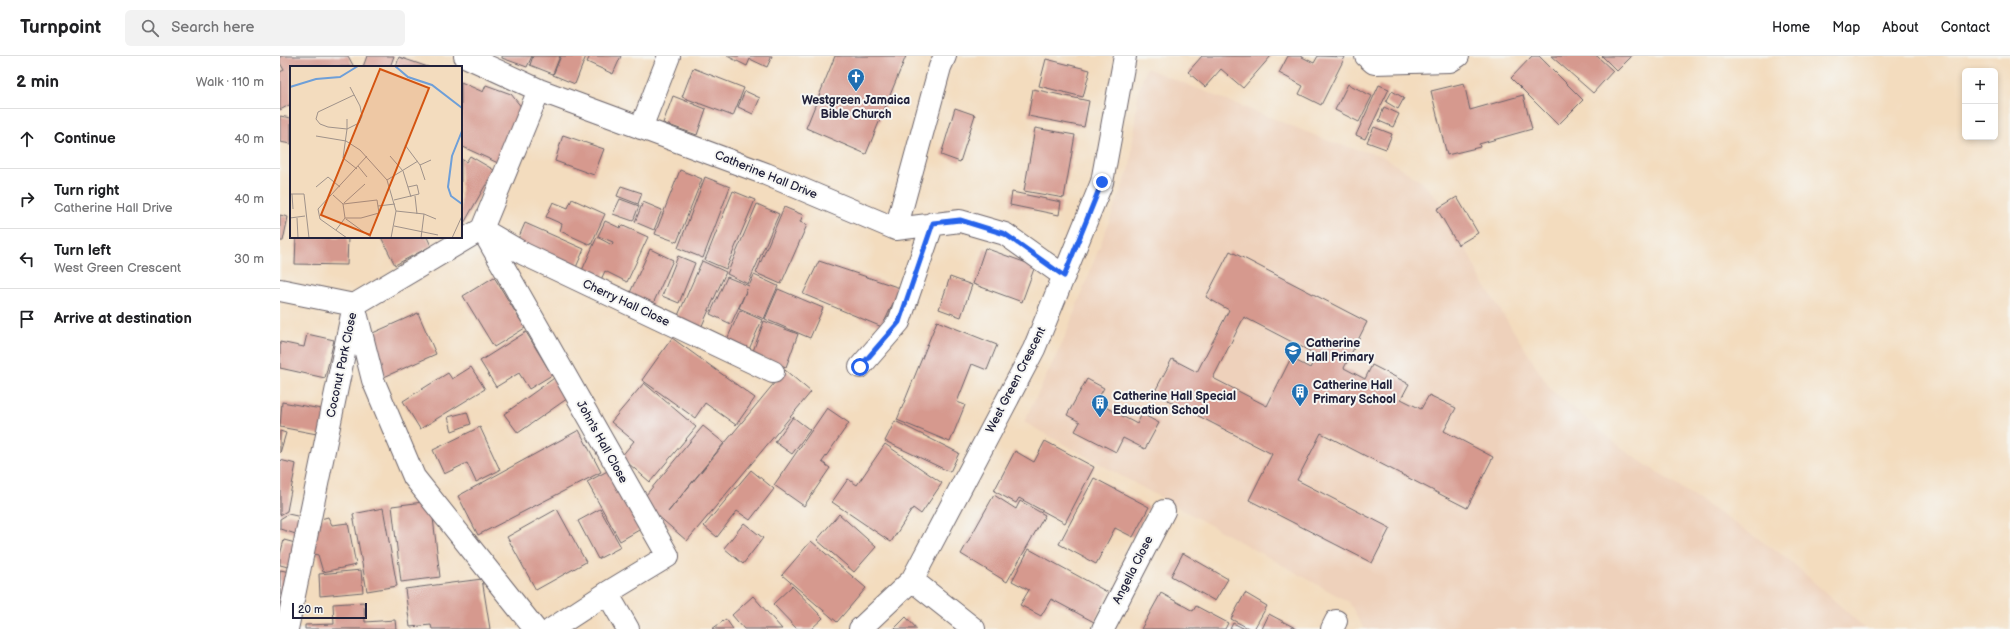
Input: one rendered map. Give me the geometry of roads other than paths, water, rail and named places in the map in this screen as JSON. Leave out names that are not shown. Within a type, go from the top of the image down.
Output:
[{"type":"street","name":"Catherine Hall Drive","points":[[465,56],[539,90],[766,174],[896,229]]},
{"type":"street","points":[[641,128],[669,56]]},
{"type":"street","points":[[945,56],[940,67],[896,229],[960,220],[1005,234],[1064,276]]},
{"type":"street","name":"West Green Crescent","points":[[860,629],[912,580],[1034,349],[1102,182],[1125,56]]},
{"type":"street","points":[[1366,56],[1374,63],[1450,61],[1458,56]]},
{"type":"street","points":[[280,290],[354,305],[482,229],[539,90]]},
{"type":"street","points":[[860,367],[899,322],[933,223]]},
{"type":"street","name":"Cherry Hall Close","points":[[482,229],[524,254],[773,372]]},
{"type":"street","name":"John's Hall Close","points":[[482,229],[668,556],[606,593]]},
{"type":"street","name":"Coconut Park Close","points":[[287,629],[354,305]]},
{"type":"street","name":"Coconut Park Close","points":[[354,305],[373,380],[414,477],[535,629]]},
{"type":"street","name":"Angella Close","points":[[1103,629],[1164,511]]},
{"type":"street","points":[[912,580],[974,629]]},
{"type":"street","points":[[552,629],[606,593],[628,629]]},
{"type":"place","name":"Westgreen Jamaica Bible Church","points":[[856,92]]},
{"type":"place","name":"Catherine Hall Primary","points":[[1293,365]]},
{"type":"place","name":"Catherine Hall Primary School","points":[[1300,407]]},
{"type":"place","name":"Catherine Hall Special Education School","points":[[1100,418]]}]
